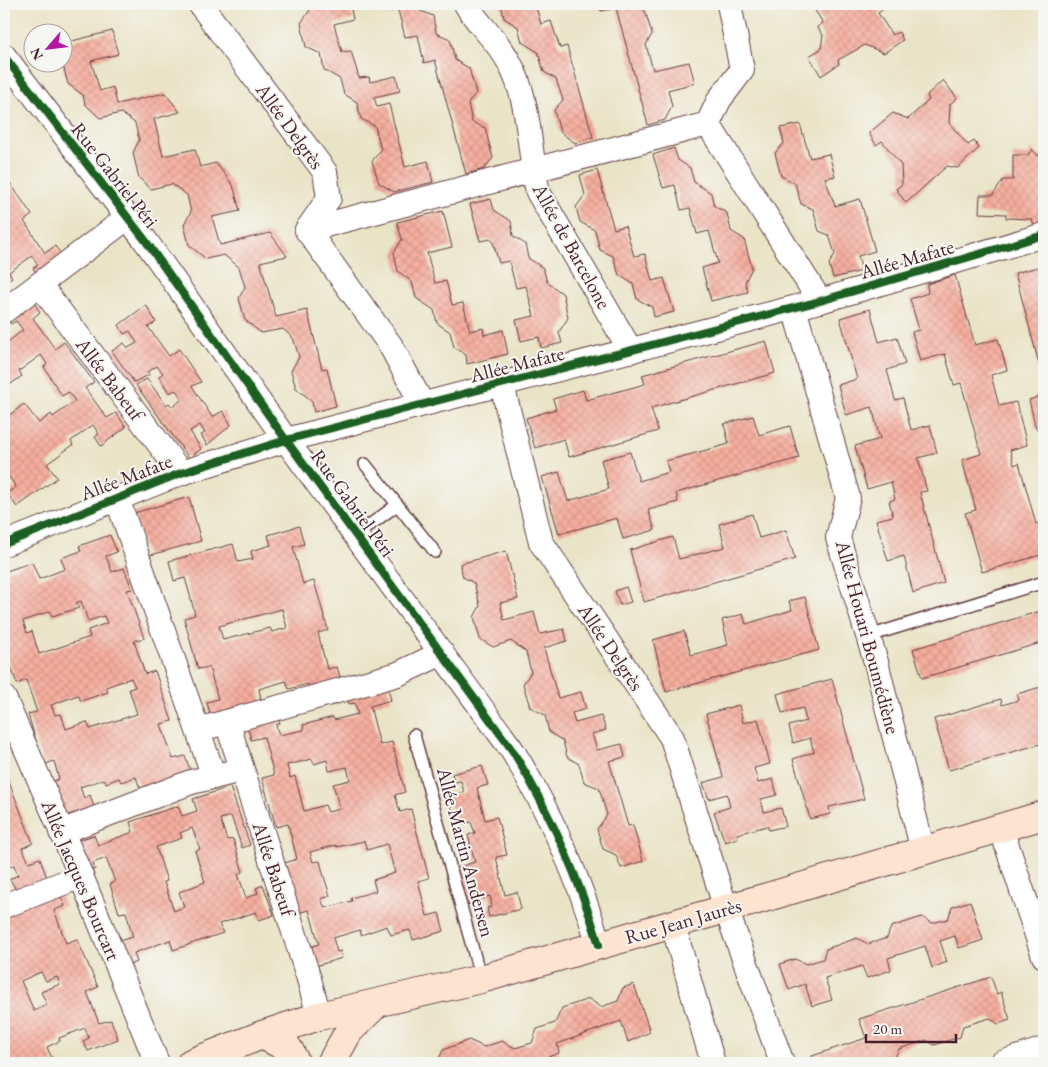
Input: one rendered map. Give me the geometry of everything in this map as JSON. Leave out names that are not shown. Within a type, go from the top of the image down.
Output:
[{"type":"street","name":"Allée Delgrès","points":[[200,4],[325,172],[329,198],[307,230]]},
{"type":"street","name":"Allée de Barcelone","points":[[466,4],[508,60],[516,76],[523,95],[532,170],[538,192],[631,351]]},
{"type":"street","points":[[708,124],[718,100],[742,70],[728,4]]},
{"type":"street","name":"Rue Gabriel Péri","points":[[4,56],[151,248],[286,440],[512,750],[530,779],[574,873],[599,945]]},
{"type":"street","points":[[422,404],[391,346],[307,230],[708,124]]},
{"type":"street","points":[[708,124],[820,301]]},
{"type":"street","points":[[4,312],[127,218]]},
{"type":"street","name":"Allée Mafate","points":[[7,537],[181,473],[286,440],[820,301],[1044,235]]},
{"type":"street","name":"Allée Babeuf","points":[[40,285],[181,473]]},
{"type":"street","name":"Allée Houari Boumédiène","points":[[794,308],[848,498],[838,538],[869,636],[924,851]]},
{"type":"street","name":"Allée Delgrès","points":[[502,385],[541,542],[672,738],[726,909],[782,1063]]},
{"type":"street","points":[[117,498],[214,777]]},
{"type":"street","points":[[198,730],[398,674],[442,653]]},
{"type":"street","name":"Allée Jacques Bourcart","points":[[4,698],[81,876],[157,1063]]},
{"type":"street","name":"Allée Babeuf","points":[[227,722],[309,979],[319,1016]]},
{"type":"street","points":[[61,832],[191,782],[242,770]]},
{"type":"street","name":"Rue Jean Jaurès","points":[[191,1063],[262,1035],[319,1016],[481,979],[673,925],[1044,815]]},
{"type":"street","points":[[1001,828],[1044,956]]},
{"type":"street","points":[[4,906],[81,876]]},
{"type":"street","points":[[673,925],[713,1063]]},
{"type":"street","points":[[331,1063],[349,1031],[376,1004]]},
{"type":"street","points":[[262,1035],[288,1048],[296,1063]]},
{"type":"street","points":[[1002,1063],[1044,1049]]},
{"type":"lane","points":[[365,464],[435,552]]},
{"type":"lane","points":[[356,535],[397,504]]},
{"type":"lane","points":[[869,636],[1044,582]]},
{"type":"lane","name":"Allée Martin Andersen","points":[[414,735],[481,979]]},
{"type":"building","points":[[308,4],[350,4],[353,19],[334,24],[342,52],[351,51],[359,78],[369,77],[370,82],[396,76],[400,91],[374,97],[377,107],[389,104],[405,167],[428,161],[433,182],[394,192],[379,183],[372,161],[381,150],[375,126],[361,119],[357,102],[344,94],[340,79],[324,70],[321,54],[306,47],[301,23],[310,10]]},
{"type":"building","points":[[384,4],[415,4],[416,9],[433,16],[436,33],[450,39],[455,60],[469,68],[476,93],[468,103],[472,122],[485,128],[493,158],[484,169],[466,174],[435,60],[424,63],[418,35],[405,37],[398,10],[386,12]]},
{"type":"building","points":[[501,4],[535,4],[541,24],[551,21],[560,48],[567,46],[593,137],[575,143],[560,132],[554,110],[563,100],[556,79],[544,72],[538,52],[522,42],[518,27],[504,18]]},
{"type":"building","points":[[599,4],[633,4],[645,11],[652,34],[646,45],[653,70],[689,62],[695,83],[668,90],[672,106],[665,120],[648,125],[616,8],[601,11]]},
{"type":"building","points":[[811,4],[882,4],[885,8],[878,13],[892,35],[899,32],[903,40],[884,53],[865,45],[838,60],[839,64],[821,76],[809,56],[821,49],[823,35],[817,27],[823,23]]},
{"type":"building","points":[[112,31],[118,54],[91,61],[100,91],[113,87],[117,104],[165,93],[180,112],[154,119],[163,156],[195,149],[200,167],[216,163],[233,185],[240,211],[212,217],[220,245],[270,233],[287,256],[260,262],[276,317],[307,310],[322,369],[327,368],[336,406],[314,412],[312,401],[296,388],[291,371],[299,357],[293,338],[283,329],[261,333],[245,320],[239,298],[245,287],[239,267],[224,255],[206,259],[189,245],[184,224],[191,212],[187,195],[172,184],[151,189],[139,178],[133,153],[139,140],[135,123],[121,113],[100,118],[85,104],[83,95],[68,84],[65,72],[72,72],[72,41]]},
{"type":"building","points":[[943,80],[957,98],[950,104],[949,123],[968,145],[974,141],[979,148],[958,168],[947,166],[906,203],[896,189],[902,184],[901,165],[882,141],[876,145],[869,133],[893,113],[908,119],[929,100],[927,95]]},
{"type":"building","points":[[800,124],[810,158],[829,154],[835,176],[825,178],[835,206],[860,199],[875,251],[858,256],[862,271],[833,278],[829,264],[835,254],[829,235],[819,231],[813,209],[801,204],[795,183],[781,176],[775,153],[784,143],[780,128]]},
{"type":"building","points":[[674,148],[678,160],[690,168],[694,182],[711,193],[714,206],[727,213],[731,231],[744,239],[752,268],[745,282],[748,292],[711,301],[702,268],[718,263],[709,231],[697,234],[690,208],[681,210],[675,185],[663,188],[653,155]]},
{"type":"building","points":[[1032,149],[1037,155],[1044,156],[1044,220],[1036,228],[1031,219],[1006,218],[1006,214],[979,213],[980,195],[993,195],[1003,180],[1013,180],[1013,155],[1028,155]]},
{"type":"building","points":[[597,170],[614,229],[625,226],[634,256],[645,254],[652,281],[664,278],[674,312],[654,317],[652,307],[637,299],[633,284],[619,275],[613,256],[600,250],[595,230],[580,222],[576,207],[585,195],[580,175]]},
{"type":"building","points":[[4,174],[32,215],[24,221],[45,253],[55,246],[64,258],[38,276],[33,268],[38,265],[32,256],[9,272],[12,277],[4,283]]},
{"type":"building","points":[[491,199],[494,210],[511,221],[513,236],[525,244],[528,258],[543,268],[547,282],[563,294],[568,318],[559,332],[562,343],[541,348],[539,337],[521,341],[516,320],[534,316],[526,286],[516,288],[509,261],[499,263],[492,239],[480,241],[470,204]]},
{"type":"building","points":[[443,211],[452,247],[427,253],[435,283],[446,281],[452,305],[463,303],[470,331],[483,328],[484,335],[503,330],[508,354],[467,364],[466,355],[454,347],[450,332],[437,323],[434,310],[416,298],[412,282],[398,271],[394,253],[402,239],[397,222]]},
{"type":"building","points":[[1042,266],[1044,272],[1044,363],[1039,364],[1015,273]]},
{"type":"building","points":[[955,275],[975,345],[998,339],[1007,370],[991,375],[999,406],[1016,402],[1027,445],[1010,450],[1014,465],[1019,463],[1036,524],[1044,522],[1044,554],[982,572],[965,513],[976,510],[962,460],[981,454],[961,383],[954,385],[945,354],[920,361],[912,332],[919,330],[910,299],[928,293],[927,284]]},
{"type":"building","points":[[31,298],[40,312],[33,318],[55,349],[64,342],[94,382],[85,388],[107,418],[116,413],[126,427],[101,446],[95,437],[99,434],[93,425],[71,441],[73,445],[47,464],[57,478],[17,507],[7,493],[16,487],[4,469],[4,419],[24,404],[39,423],[51,414],[53,417],[75,401],[69,392],[62,396],[44,367],[47,364],[41,355],[19,371],[22,376],[4,389],[4,345],[23,330],[16,321],[11,324],[6,317]]},
{"type":"building","points":[[146,305],[156,322],[148,327],[169,356],[179,349],[201,382],[192,386],[212,417],[223,411],[231,425],[207,445],[201,435],[205,433],[200,425],[190,431],[201,449],[189,458],[136,385],[147,379],[166,405],[169,403],[173,407],[182,399],[176,390],[169,393],[159,376],[163,373],[157,366],[147,372],[149,375],[134,382],[112,351],[124,343],[128,348],[137,343],[130,331],[124,334],[119,325]]},
{"type":"building","points":[[870,309],[879,342],[897,337],[905,364],[887,370],[895,400],[903,398],[911,430],[930,425],[937,453],[918,458],[927,491],[920,492],[944,583],[913,593],[904,556],[888,561],[876,520],[893,516],[889,501],[895,499],[891,482],[867,489],[855,446],[880,439],[872,407],[846,415],[838,385],[857,379],[840,318]]},
{"type":"building","points":[[766,341],[775,373],[651,408],[658,431],[569,457],[564,439],[535,448],[526,418],[556,409],[553,399],[583,390],[586,400],[645,384],[642,375]]},
{"type":"building","points":[[1044,395],[1044,426],[1036,429],[1029,400]]},
{"type":"building","points":[[753,416],[759,435],[790,426],[799,458],[676,493],[678,502],[648,510],[655,530],[623,539],[617,518],[559,534],[542,477],[559,472],[568,501],[609,489],[601,460],[630,452],[639,481],[669,472],[666,461],[729,444],[724,424]]},
{"type":"building","points":[[189,497],[201,541],[147,556],[134,513]]},
{"type":"building","points":[[752,514],[759,538],[786,530],[795,559],[644,602],[630,550],[673,537],[679,559],[725,547],[719,524]]},
{"type":"building","points":[[299,526],[304,544],[293,547],[303,584],[314,581],[328,630],[318,633],[327,669],[337,667],[342,683],[311,692],[308,684],[289,689],[286,681],[259,689],[262,705],[211,719],[207,702],[218,699],[209,667],[198,669],[184,618],[195,615],[185,578],[174,581],[169,561],[233,544],[238,562],[253,559],[251,551],[271,545],[268,535]],"holes":[[[282,609],[287,628],[272,632],[270,628],[223,640],[219,626]]]},
{"type":"building","points":[[110,535],[117,552],[106,556],[112,572],[124,568],[132,589],[127,590],[144,638],[134,641],[145,674],[155,671],[172,721],[161,724],[173,759],[185,756],[192,775],[141,791],[136,777],[121,782],[119,778],[106,783],[105,779],[80,787],[84,798],[90,795],[94,807],[62,817],[50,783],[59,779],[54,761],[43,765],[28,714],[37,712],[26,680],[17,684],[4,647],[4,634],[9,632],[4,617],[4,572],[32,562],[39,579],[65,569],[61,558],[81,551],[79,546]],"holes":[[[81,601],[88,621],[104,616],[107,623],[88,630],[90,637],[39,654],[32,631],[27,633],[23,621],[50,611],[52,616],[79,608],[76,603]],[[131,678],[135,687],[129,689],[137,714],[90,729],[87,722],[66,729],[61,714],[55,715],[51,705],[78,695],[81,701],[108,692],[106,687]]]},
{"type":"building","points":[[506,551],[518,599],[500,603],[504,620],[534,612],[540,634],[564,629],[567,641],[544,648],[558,698],[581,692],[586,709],[572,713],[575,723],[601,716],[606,730],[592,734],[597,750],[622,744],[625,757],[609,761],[628,826],[633,825],[643,861],[621,868],[616,855],[603,849],[597,829],[607,815],[599,788],[584,782],[579,764],[567,757],[563,741],[549,732],[545,715],[530,707],[523,684],[531,672],[526,652],[511,641],[493,647],[480,639],[474,617],[480,606],[474,583],[463,577],[460,564]]},
{"type":"building","points":[[626,587],[631,602],[620,605],[615,591]]},
{"type":"building","points":[[805,597],[819,650],[666,692],[653,640],[684,631],[691,655],[728,645],[722,620],[743,614],[746,624],[792,610],[789,601]]},
{"type":"building","points":[[1044,610],[1044,642],[922,678],[913,649]]},
{"type":"building","points":[[832,679],[864,799],[829,807],[830,814],[810,819],[793,759],[814,752],[810,738],[793,743],[789,726],[806,721],[803,708],[782,713],[777,694]]},
{"type":"building","points":[[387,685],[391,700],[370,706],[380,745],[392,742],[405,792],[395,795],[400,812],[411,809],[429,878],[418,881],[427,916],[439,913],[444,931],[413,940],[410,930],[391,935],[387,926],[361,935],[360,930],[333,938],[337,952],[341,951],[342,958],[312,967],[307,948],[319,944],[309,910],[297,913],[285,863],[297,859],[288,824],[276,827],[262,778],[274,775],[264,737],[251,740],[247,724],[278,716],[280,723],[276,725],[279,735],[304,730],[303,725],[333,717],[334,720],[358,714],[355,703],[349,704],[347,697]],"holes":[[[312,759],[314,764],[327,760],[329,771],[347,767],[350,780],[333,784],[340,809],[328,812],[325,805],[304,811],[295,776],[290,778],[287,765]],[[364,841],[367,850],[387,844],[395,873],[373,880],[376,891],[351,898],[352,901],[325,908],[321,899],[330,896],[320,861],[313,862],[310,852],[336,845],[337,847]]]},
{"type":"building","points":[[1044,686],[1044,743],[949,770],[934,719],[1001,699],[1002,705],[1019,700],[1017,694]]},
{"type":"building","points":[[739,705],[743,723],[758,719],[770,764],[754,768],[758,783],[773,779],[777,795],[761,799],[764,812],[781,808],[786,826],[769,830],[767,826],[737,834],[738,838],[725,842],[714,812],[730,807],[727,794],[709,799],[703,783],[723,777],[706,714]]},
{"type":"building","points":[[482,766],[488,785],[477,788],[485,820],[497,817],[507,855],[496,857],[505,895],[517,892],[521,909],[489,917],[487,908],[492,907],[490,896],[475,899],[476,903],[466,905],[456,868],[475,862],[468,835],[475,833],[471,822],[455,825],[449,797],[464,792],[461,781],[454,782],[452,774]]},
{"type":"building","points":[[7,777],[33,843],[22,848],[29,862],[40,858],[47,878],[16,890],[10,879],[18,875],[14,865],[4,869],[4,778]]},
{"type":"building","points":[[230,787],[250,845],[242,848],[231,816],[220,819],[227,840],[233,839],[243,872],[238,874],[246,898],[258,893],[256,888],[263,885],[274,915],[259,920],[256,912],[219,924],[223,933],[173,950],[170,940],[134,953],[137,962],[120,968],[109,937],[118,934],[122,940],[133,937],[126,912],[119,913],[110,884],[115,882],[106,858],[93,863],[95,869],[87,872],[76,841],[94,835],[98,845],[133,832],[130,822],[178,806],[182,816],[197,811],[193,799]],"holes":[[[192,828],[200,849],[195,851],[205,882],[179,892],[184,907],[174,911],[164,882],[167,881],[156,847],[182,838],[180,833]]]},
{"type":"building","points":[[57,889],[65,906],[54,910],[66,943],[77,939],[98,987],[87,992],[99,1023],[111,1020],[118,1039],[88,1051],[83,1041],[89,1038],[85,1028],[59,1038],[60,1041],[47,1047],[54,1063],[4,1063],[4,911]],"holes":[[[41,972],[46,981],[57,977],[60,984],[41,992],[47,1005],[34,1011],[21,981]]]},
{"type":"building","points":[[970,901],[983,940],[959,948],[955,936],[940,941],[947,962],[932,968],[925,946],[888,958],[891,970],[867,978],[862,966],[825,978],[832,1000],[812,1006],[805,984],[789,990],[780,964],[795,959],[806,964],[823,959],[826,949],[857,938],[868,944],[887,938],[891,927],[922,917],[932,923],[948,919],[952,907]]},
{"type":"building","points":[[991,977],[997,994],[1001,992],[1010,1020],[998,1024],[990,1018],[963,1026],[960,1037],[934,1045],[927,1040],[899,1049],[894,1059],[882,1063],[867,1063],[864,1061],[856,1063],[815,1063],[812,1056],[866,1038],[859,1019]]},
{"type":"building","points":[[634,984],[650,1032],[628,1042],[621,1021],[557,1044],[559,1053],[531,1063],[437,1063],[443,1050],[469,1040],[484,1047],[502,1041],[515,1048],[532,1043],[537,1029],[555,1023],[562,1008],[589,999],[601,1007],[618,1001],[623,988]]},
{"type":"cycle path","points":[[4,56],[145,240],[286,440],[512,750],[538,796],[561,844],[582,895],[599,945]]},
{"type":"cycle path","points":[[4,544],[181,473],[286,440],[820,301],[1044,235]]}]
